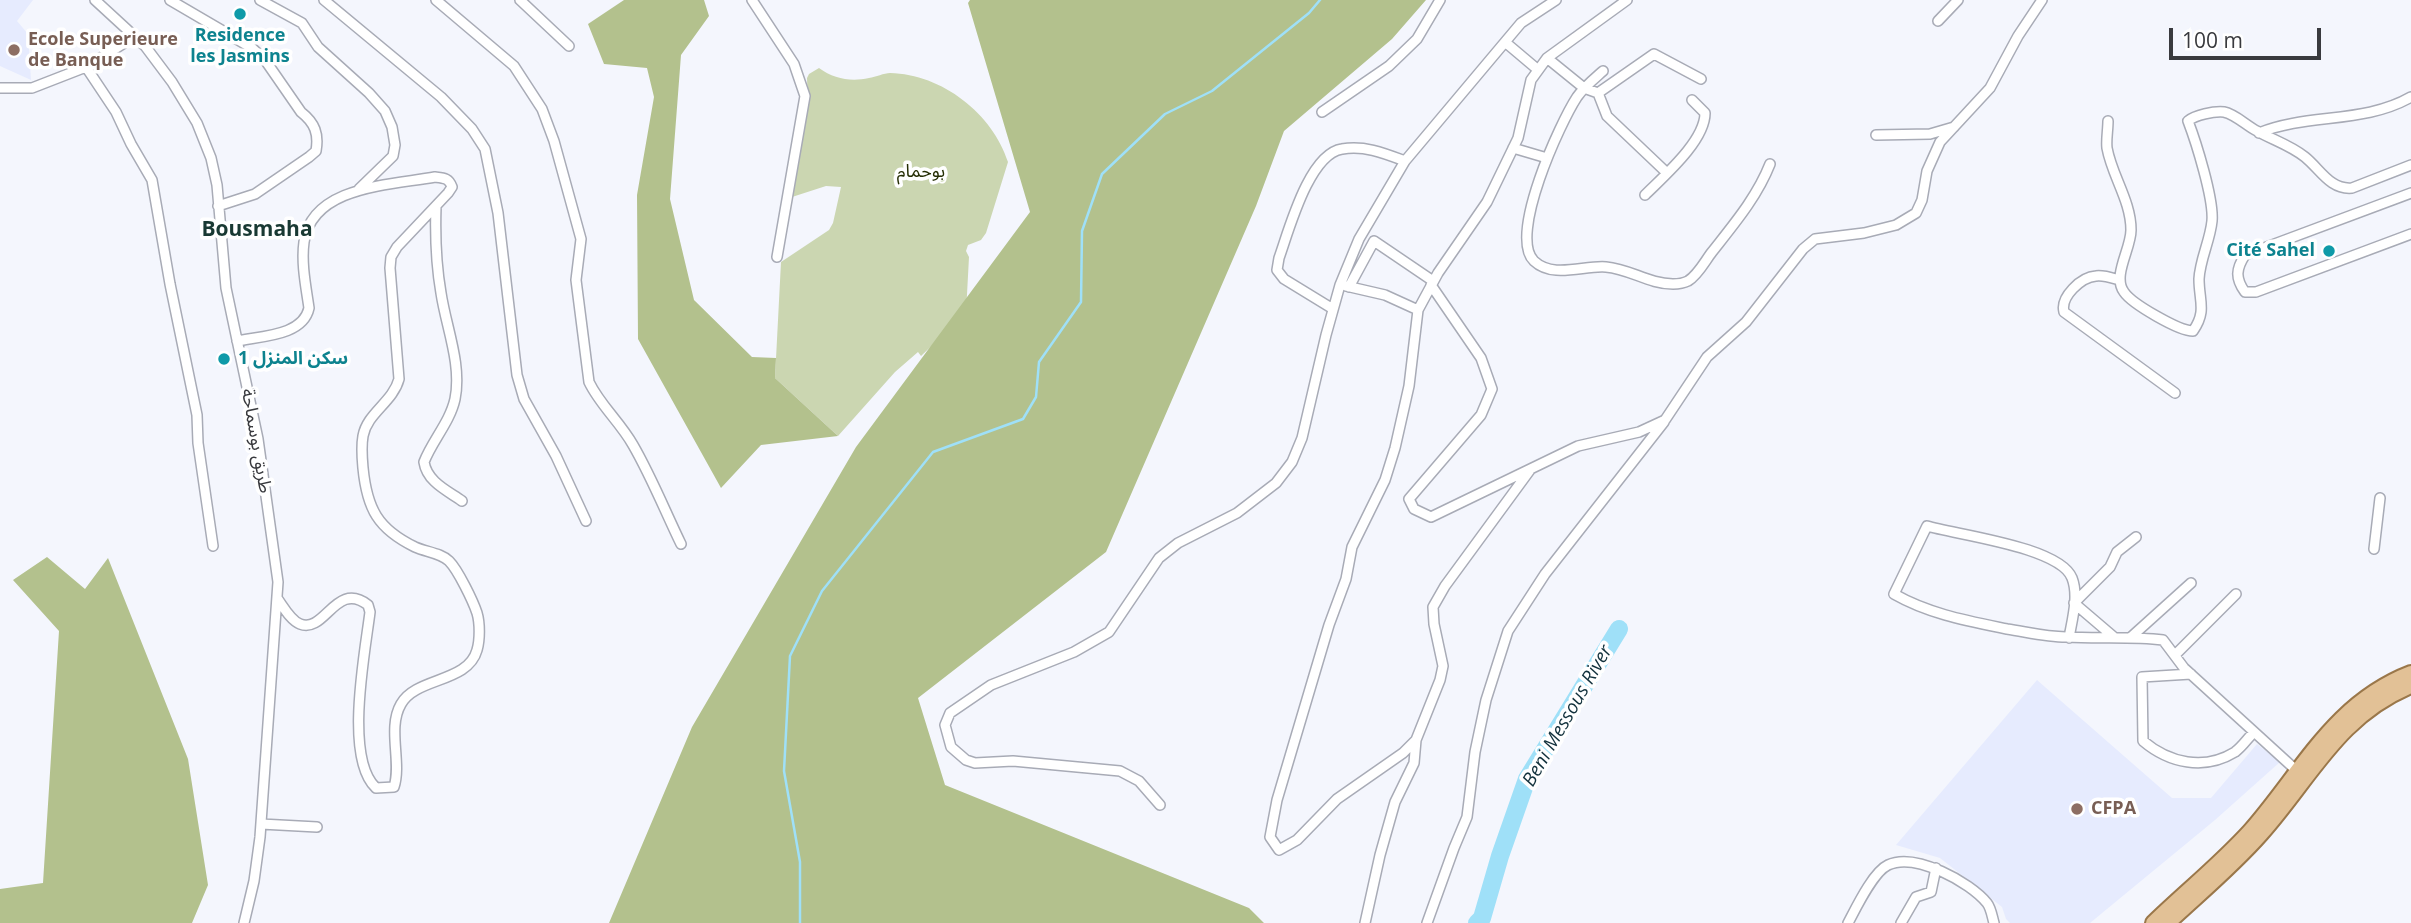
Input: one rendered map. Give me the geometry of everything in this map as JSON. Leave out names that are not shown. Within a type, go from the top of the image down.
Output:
[{"type":"main road","points":[[2153,923],[2230,852],[2267,811],[2330,728],[2355,705],[2386,683],[2411,673]]},
{"type":"main road","points":[[2168,923],[2259,836],[2350,724],[2374,705],[2411,686]]},
{"type":"street","name":"طريق بوسماحة","points":[[95,0],[145,46],[172,82],[197,123],[211,158],[226,288],[258,439],[278,582],[261,824],[254,881],[244,923]]},
{"type":"street","points":[[170,0],[251,48],[265,60],[301,113],[310,118],[316,128],[316,151],[309,157],[255,194],[218,206]]},
{"type":"street","points":[[260,0],[303,23],[318,47],[385,111],[392,127],[395,145],[393,156],[357,190]]},
{"type":"street","points":[[324,0],[441,97],[472,129],[485,149],[498,213],[517,375],[524,400],[556,456],[586,521]]},
{"type":"street","points":[[436,0],[514,66],[542,109],[554,141],[581,239],[576,280],[589,382],[594,394],[634,446],[681,544]]},
{"type":"street","points":[[520,0],[569,46]]},
{"type":"street","points":[[752,0],[793,64],[805,96],[777,257]]},
{"type":"street","points":[[1322,112],[1389,66],[1417,39],[1440,0]]},
{"type":"street","points":[[1345,286],[1363,233],[1405,161],[1521,23],[1556,0]]},
{"type":"street","points":[[1416,740],[1403,753],[1337,799],[1297,840],[1279,850],[1270,837],[1278,800],[1329,625],[1346,579],[1352,547],[1385,480],[1395,448],[1409,386],[1418,310],[1432,283],[1487,202],[1518,138],[1531,80],[1537,69],[1547,58],[1628,0]]},
{"type":"street","points":[[1938,21],[1958,0]]},
{"type":"street","points":[[1427,923],[1467,817],[1475,752],[1486,700],[1508,631],[1545,574],[1665,420],[1707,357],[1746,322],[1809,244],[1815,239],[1864,233],[1896,225],[1916,213],[1922,200],[1927,171],[1940,142],[1990,88],[2018,36],[2042,0]]},
{"type":"street","points":[[0,88],[32,88],[86,67],[134,37]]},
{"type":"street","points":[[1505,42],[1537,69]]},
{"type":"street","points":[[1598,93],[1654,54],[1701,79]]},
{"type":"street","points":[[1547,58],[1584,88],[1598,93],[1607,116],[1667,173]]},
{"type":"street","points":[[86,67],[116,112],[152,180],[197,415],[198,443],[214,546]]},
{"type":"street","points":[[1603,71],[1584,88],[1555,139],[1547,159],[1528,217],[1526,239],[1528,253],[1534,261],[1555,270],[1606,267],[1647,281],[1672,284],[1691,279],[1748,207],[1770,164]]},
{"type":"street","points":[[2259,133],[2288,123],[2351,117],[2378,111],[2411,97]]},
{"type":"street","points":[[1645,195],[1697,137],[1705,121],[1704,113],[1692,100]]},
{"type":"street","points":[[2108,121],[2107,148],[2126,199],[2131,230],[2119,280],[2124,293],[2171,325],[2185,331],[2193,331],[2202,312],[2199,279],[2212,222],[2212,209],[2188,121],[2194,116],[2224,112],[2259,133],[2292,148],[2333,185],[2343,189],[2411,165]]},
{"type":"street","points":[[1876,135],[1930,134],[1956,126]]},
{"type":"street","points":[[1513,148],[1547,159]]},
{"type":"street","points":[[1333,310],[1284,279],[1277,270],[1306,184],[1326,157],[1340,149],[1372,149],[1405,161]]},
{"type":"street","points":[[237,341],[289,330],[307,317],[309,307],[304,243],[308,228],[317,214],[357,190],[378,185],[445,178],[450,181],[452,187],[391,257],[399,379],[396,389],[369,421],[363,433],[362,451],[365,492],[372,510],[394,536],[449,561],[477,613],[477,651],[465,667],[410,694],[401,704],[394,740],[397,779],[394,788],[376,788],[369,781],[359,750],[363,668],[370,612],[368,605],[361,599],[352,597],[341,601],[311,625],[301,625],[277,598]]},
{"type":"street","points":[[2411,193],[2245,255],[2238,265],[2237,281],[2245,292],[2256,292],[2411,234]]},
{"type":"street","points":[[436,206],[436,248],[441,293],[455,360],[456,386],[454,401],[425,463],[426,470],[435,482],[462,500]]},
{"type":"street","points":[[1363,233],[1432,283],[1481,358],[1492,389],[1480,415],[1409,499],[1414,509],[1431,517],[1577,446],[1639,432],[1665,420]]},
{"type":"street","points":[[1160,804],[1139,781],[1120,771],[1013,761],[965,760],[951,747],[945,725],[950,713],[990,685],[1074,652],[1109,632],[1159,558],[1178,543],[1237,513],[1276,483],[1292,462],[1302,438],[1333,310],[1374,241]]},
{"type":"street","points":[[2119,280],[2092,276],[2065,297],[2064,312],[2175,393]]},
{"type":"street","points":[[1345,286],[1385,295],[1418,310]]},
{"type":"street","points":[[1365,923],[1395,802],[1414,763],[1416,740],[1440,680],[1443,666],[1433,607],[1445,586],[1530,470]]},
{"type":"street","points":[[2374,550],[2380,498]]},
{"type":"street","points":[[2069,638],[2074,603],[2072,578],[2060,565],[2038,552],[1927,526],[1894,594],[1916,607],[1964,621],[2050,636],[2069,638],[2164,640],[2190,674],[2297,771]]},
{"type":"street","points":[[2074,603],[2110,567],[2117,552],[2136,537]]},
{"type":"street","points":[[2130,638],[2191,583]]},
{"type":"street","points":[[2175,656],[2236,594]]},
{"type":"street","points":[[2074,603],[2115,638]]},
{"type":"street","points":[[2190,674],[2142,677],[2143,741],[2156,751],[2183,763],[2211,761],[2235,751],[2254,732]]},
{"type":"street","points":[[261,824],[317,827]]},
{"type":"street","points":[[1848,923],[1865,889],[1887,865],[1913,863],[1936,868],[1972,888],[1988,904],[1991,921]]},
{"type":"street","points":[[1900,923],[1916,897],[1931,892],[1936,868]]},
{"type":"shaded area","name":"Ecole Superieure de Banque","points":[[0,0],[33,0],[17,21],[28,34],[31,80],[0,66]]},
{"type":"shaded area","name":"CFPA","points":[[2037,680],[2172,798],[2211,798],[2257,744],[2280,762],[2215,820],[2090,923],[2010,923],[2002,907],[1940,858],[1896,845]]},
{"type":"green space","points":[[624,0],[704,0],[709,16],[681,55],[670,199],[694,300],[752,357],[776,358],[775,378],[838,436],[761,445],[721,488],[638,339],[637,195],[654,97],[647,68],[604,64],[588,24]]},
{"type":"green space","points":[[970,0],[1426,0],[1392,39],[1284,131],[1256,206],[1106,552],[918,698],[945,785],[1249,908],[1264,923],[609,923],[692,727],[856,447],[1030,212],[968,3]]},
{"type":"green space","name":"بوحمام","points":[[819,68],[831,75],[849,79],[890,73],[909,75],[946,89],[978,113],[991,128],[1008,162],[986,233],[981,240],[968,245],[966,251],[969,257],[966,313],[921,356],[918,352],[895,372],[838,436],[775,378],[781,262],[829,230],[841,187],[826,186],[792,197],[803,120],[808,107],[807,78]]},
{"type":"green space","points":[[47,557],[85,589],[108,558],[188,759],[208,885],[192,923],[0,923],[0,889],[43,883],[59,631],[13,580]]},
{"type":"waterway","points":[[800,923],[800,862],[784,771],[790,656],[822,591],[933,452],[1023,419],[1036,397],[1039,362],[1081,302],[1082,231],[1102,174],[1165,114],[1212,91],[1309,13],[1320,0]]},
{"type":"waterway","name":"Beni Messous River","points":[[1477,923],[1482,918],[1527,779],[1619,629]]},
{"type":"place","name":"Residence les Jasmins","points":[[240,14]]},
{"type":"place","name":"Ecole Superieure de Banque","points":[[14,50]]},
{"type":"place","name":"Cité Sahel","points":[[2329,251]]},
{"type":"place","name":"سكن المنزل 1","points":[[224,359]]},
{"type":"place","name":"CFPA","points":[[2077,809]]},
{"type":"district","name":"Bousmaha","points":[[257,230]]}]
